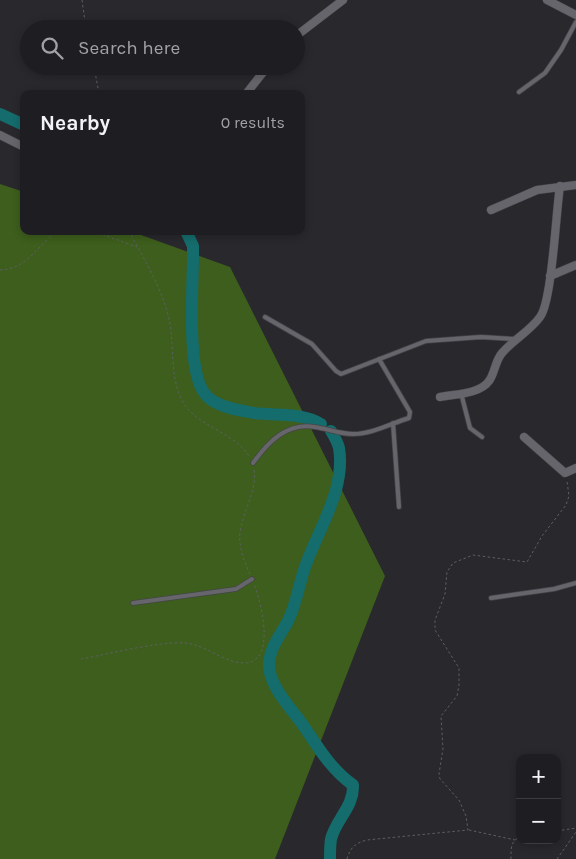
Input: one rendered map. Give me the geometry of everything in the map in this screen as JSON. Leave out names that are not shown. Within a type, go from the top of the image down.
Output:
[{"type":"street","points":[[305,29],[343,0]]},
{"type":"street","points":[[547,0],[561,4],[576,15]]},
{"type":"street","points":[[249,90],[261,75]]},
{"type":"street","points":[[0,134],[20,145]]},
{"type":"street","points":[[440,397],[472,391],[490,381],[498,357],[514,339],[542,315],[550,276],[560,186]]},
{"type":"street","points":[[491,210],[537,190],[560,186],[576,186]]},
{"type":"street","points":[[550,276],[576,265]]},
{"type":"street","points":[[524,438],[565,473],[576,468]]},
{"type":"lane","points":[[519,92],[545,73],[561,50],[576,22]]},
{"type":"lane","points":[[266,317],[312,344],[336,371],[341,374],[426,342],[481,337],[514,339]]},
{"type":"lane","points":[[253,463],[267,443],[297,426],[313,426],[352,434],[366,432],[409,418],[411,414],[379,359]]},
{"type":"lane","points":[[461,393],[470,428],[482,437]]},
{"type":"lane","points":[[393,422],[399,507]]},
{"type":"lane","points":[[133,603],[230,590],[242,586],[252,579]]},
{"type":"lane","points":[[491,598],[554,590],[576,583]]},
{"type":"path","points":[[82,0],[85,20]]},
{"type":"path","points":[[96,75],[98,90]]},
{"type":"path","points":[[0,270],[12,269],[30,260],[45,240],[52,235]]},
{"type":"path","points":[[103,235],[138,247]]},
{"type":"path","points":[[80,659],[186,643],[200,646],[236,662],[253,660],[258,655],[265,640],[266,623],[260,597],[240,545],[240,529],[253,485],[253,463],[248,455],[233,441],[183,404],[175,379],[169,320],[164,303],[132,235]]},
{"type":"path","points":[[468,830],[466,816],[459,800],[440,779],[439,774],[443,749],[441,716],[457,696],[460,677],[458,668],[435,630],[435,620],[445,594],[447,572],[453,563],[473,555],[527,562],[542,536],[566,505],[569,490],[565,473]]},
{"type":"path","points":[[561,830],[576,828]]},
{"type":"path","points":[[347,859],[349,852],[357,843],[367,840],[468,830],[515,840],[511,846],[511,859]]},
{"type":"path","points":[[557,859],[576,832]]},
{"type":"green space","points":[[0,184],[20,191],[20,235],[141,235],[230,267],[385,576],[275,859],[0,859]]},
{"type":"waterway","points":[[0,114],[20,123]]},
{"type":"waterway","points":[[188,235],[193,246],[192,323],[195,365],[199,382],[205,394],[215,402],[235,409],[254,413],[297,416],[314,420],[321,424]]},
{"type":"waterway","points":[[330,859],[333,832],[351,800],[353,785],[326,759],[278,691],[270,674],[269,660],[278,637],[291,615],[310,553],[335,494],[340,463],[338,446],[331,431]]}]
